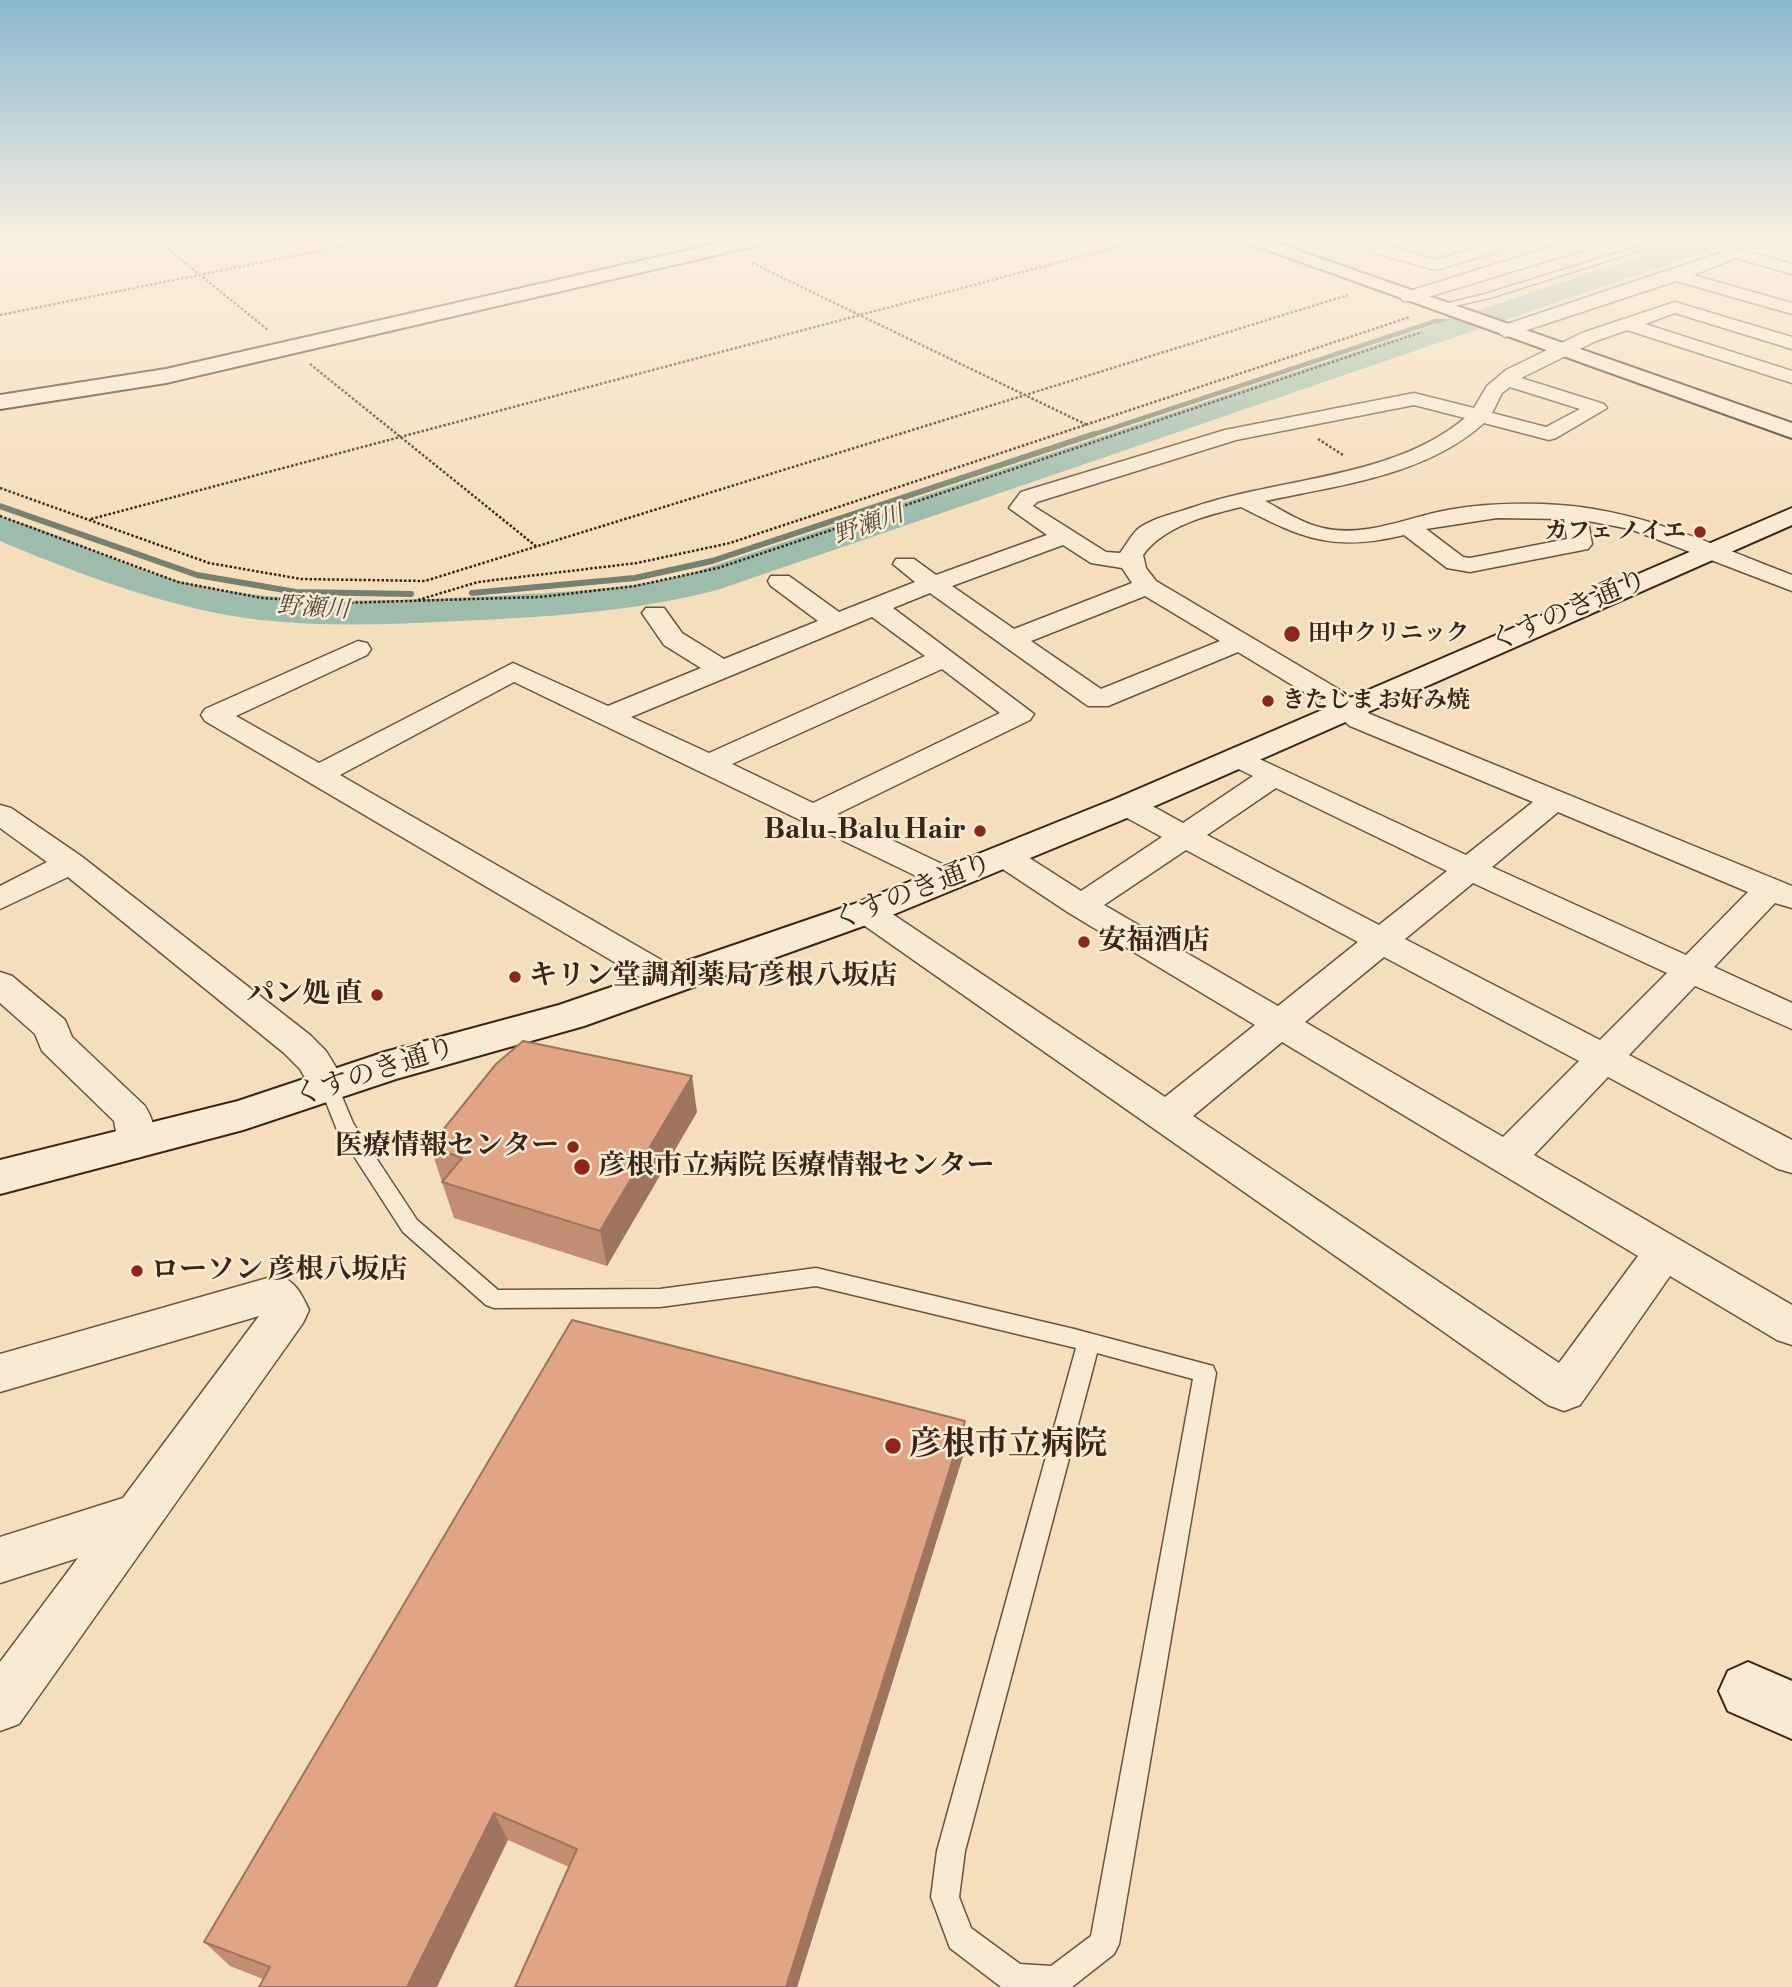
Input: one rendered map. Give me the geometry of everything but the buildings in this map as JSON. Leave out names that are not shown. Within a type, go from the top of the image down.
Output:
[{"type":"street","points":[[0,402],[107,387],[356,333]]},
{"type":"street","points":[[1510,333],[1792,430]]},
{"type":"street","points":[[1507,1158],[1690,971],[1781,894],[1360,720],[1240,642],[1147,586],[1132,562],[1131,555],[1146,534],[1165,524],[1243,499],[1367,471],[1419,455],[1464,430],[1480,416],[1494,390],[1505,379],[1559,350],[1605,333]]},
{"type":"street","points":[[1655,333],[1792,377]]},
{"type":"street","points":[[1759,333],[1792,343]]},
{"type":"street","points":[[1132,562],[1100,558],[1020,508],[1029,497],[1232,434],[1414,399],[1549,434],[1597,408],[1505,379]]},
{"type":"street","points":[[1243,499],[1322,536],[1360,536],[1451,516],[1510,510],[1637,523],[1792,584]]},
{"type":"street","points":[[1408,526],[1456,563],[1470,565],[1580,544],[1574,515]]},
{"type":"street","name":"くすのき通り","points":[[0,1177],[243,1115],[461,1045],[570,1016],[867,912],[1127,806],[1792,516]]},
{"type":"street","points":[[608,716],[874,606],[1066,536]]},
{"type":"street","points":[[905,564],[1098,700],[1240,642]]},
{"type":"street","points":[[780,580],[836,622]]},
{"type":"street","points":[[1012,639],[1147,586]]},
{"type":"street","points":[[813,814],[1020,714],[874,606]]},
{"type":"street","points":[[655,613],[673,639],[721,669]]},
{"type":"street","points":[[358,649],[215,715],[672,981]]},
{"type":"street","points":[[709,764],[944,658]]},
{"type":"street","points":[[317,776],[513,671],[950,880]]},
{"type":"street","points":[[1238,758],[1469,869],[1792,1017]]},
{"type":"street","points":[[1081,906],[1182,835],[1275,775]]},
{"type":"street","points":[[1166,1117],[1553,801]]},
{"type":"street","points":[[1127,806],[1792,1158]]},
{"type":"street","points":[[0,814],[70,863],[297,1044],[313,1060],[329,1087]]},
{"type":"street","points":[[1006,857],[1081,906],[1792,1327]]},
{"type":"street","points":[[0,899],[70,863]]},
{"type":"street","points":[[867,912],[1564,1391],[1665,1251]]},
{"type":"street","points":[[0,984],[52,1029],[55,1042],[132,1116],[137,1143]]},
{"type":"street","points":[[0,1373],[278,1293],[288,1310],[0,1705]]},
{"type":"street","points":[[0,1560],[139,1515]]},
{"type":"lane","points":[[329,1087],[344,1125],[410,1226],[494,1299],[660,1298],[816,1277],[1089,1342],[1205,1373],[1104,1944],[1056,1981],[1015,1979],[960,1938],[945,1898],[951,1851],[1089,1342]]},
{"type":"path","points":[[271,333],[537,547]]},
{"type":"path","points":[[90,520],[798,333]]},
{"type":"path","points":[[896,333],[1087,425]]},
{"type":"path","points":[[0,488],[209,563],[301,579],[425,581],[1224,333]]},
{"type":"path","points":[[414,602],[478,582],[637,564],[730,543],[1368,333]]},
{"type":"path","points":[[0,516],[178,582],[262,598],[342,603],[414,602],[567,594],[635,586],[718,568],[1420,333]]},
{"type":"path","points":[[1292,422],[1367,471]]},
{"type":"waterway","points":[[1089,436],[1401,333]]},
{"type":"waterway","name":"野瀬川","points":[[0,528],[130,579],[213,601],[252,607],[369,612],[487,608],[623,598],[703,582],[1441,333]]},
{"type":"waterway","points":[[472,593],[635,578],[712,561],[1094,434]]},
{"type":"waterway","points":[[0,506],[197,575],[296,592],[411,594]]},
{"type":"place","name":"カフェ ノイエ","points":[[1700,532]]},
{"type":"place","name":"田中クリニック","points":[[1292,634]]},
{"type":"place","name":"きたじま お好み焼","points":[[1268,701]]},
{"type":"place","name":"Balu-Balu Hair","points":[[980,831]]},
{"type":"place","name":"安福酒店","points":[[1084,942]]},
{"type":"place","name":"キリン堂調剤薬局 彦根八坂店","points":[[515,977]]},
{"type":"place","name":"パン処 直","points":[[377,995]]},
{"type":"place","name":"医療情報センター","points":[[573,1147]]},
{"type":"place","name":"彦根市立病院 医療情報センター","points":[[582,1167]]},
{"type":"place","name":"ローソン 彦根八坂店","points":[[137,1271]]},
{"type":"place","name":"彦根市立病院","points":[[893,1446]]}]
